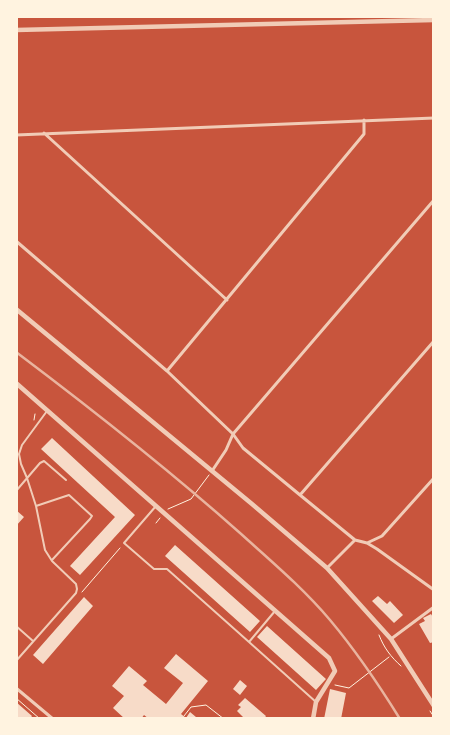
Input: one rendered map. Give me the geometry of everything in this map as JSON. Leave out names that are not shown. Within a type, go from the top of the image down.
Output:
[{"type":"street","points":[[16,30],[434,20]]},
{"type":"street","points":[[16,135],[44,132],[434,118]]},
{"type":"street","points":[[167,371],[364,134],[364,120]]},
{"type":"street","points":[[44,132],[227,300]]},
{"type":"street","points":[[212,470],[226,450],[233,434],[434,200]]},
{"type":"street","points":[[16,241],[167,371],[233,434],[243,448],[355,540],[367,543],[434,590]]},
{"type":"street","points":[[16,309],[212,470],[327,568],[391,639],[434,706]]},
{"type":"street","points":[[300,495],[434,342]]},
{"type":"street","points":[[16,383],[329,658],[335,671],[316,702],[313,719]]},
{"type":"street","points":[[367,543],[382,536],[434,478]]},
{"type":"street","points":[[327,568],[355,540]]},
{"type":"street","points":[[391,639],[434,607]]},
{"type":"street","points":[[16,688],[53,719]]},
{"type":"lane","points":[[16,661],[76,593],[77,589],[76,584],[52,561],[45,550],[36,506],[19,454],[22,445],[47,411]]},
{"type":"lane","points":[[16,491],[40,463],[44,461],[66,480]]},
{"type":"lane","points":[[36,506],[69,496],[92,516],[52,561]]},
{"type":"lane","points":[[156,506],[124,543],[154,570],[167,569],[316,702]]},
{"type":"lane","points":[[249,642],[276,611]]},
{"type":"lane","points":[[16,626],[33,641]]},
{"type":"path","points":[[33,422],[35,414]]},
{"type":"path","points":[[156,523],[170,507],[191,499],[212,470]]},
{"type":"path","points":[[378,632],[383,646],[404,670]]},
{"type":"path","points":[[332,684],[349,688],[390,656]]},
{"type":"path","points":[[16,698],[40,719]]},
{"type":"path","points":[[426,704],[434,717]]},
{"type":"path","points":[[184,716],[191,707],[206,705],[224,719]]},
{"type":"building","points":[[52,438],[135,515],[80,575],[70,566],[115,517],[41,449]]},
{"type":"building","points":[[16,510],[24,517],[16,526]]},
{"type":"building","points":[[175,545],[260,621],[250,632],[165,556]]},
{"type":"building","points":[[378,596],[387,604],[390,601],[403,615],[394,623],[372,601]]},
{"type":"building","points":[[84,597],[93,606],[43,664],[33,655]]},
{"type":"building","points":[[431,614],[434,619],[434,642],[430,643],[419,624],[425,621],[423,618]]},
{"type":"building","points":[[267,626],[326,679],[316,690],[257,637]]},
{"type":"building","points":[[176,654],[208,681],[181,714],[186,718],[190,712],[196,717],[195,719],[149,719],[144,715],[141,719],[125,719],[113,708],[124,696],[112,686],[129,666],[147,681],[143,685],[166,704],[183,683],[164,668]]},
{"type":"building","points":[[240,680],[247,686],[240,695],[233,689]]},
{"type":"building","points":[[330,689],[346,693],[341,719],[324,719]]},
{"type":"building","points":[[245,698],[266,716],[264,719],[245,719],[237,711],[241,707],[238,705]]},
{"type":"building","points":[[16,702],[32,716],[30,719],[16,718]]},
{"type":"railway","points":[[16,352],[158,463],[275,564],[330,620],[349,644],[400,719]]}]
